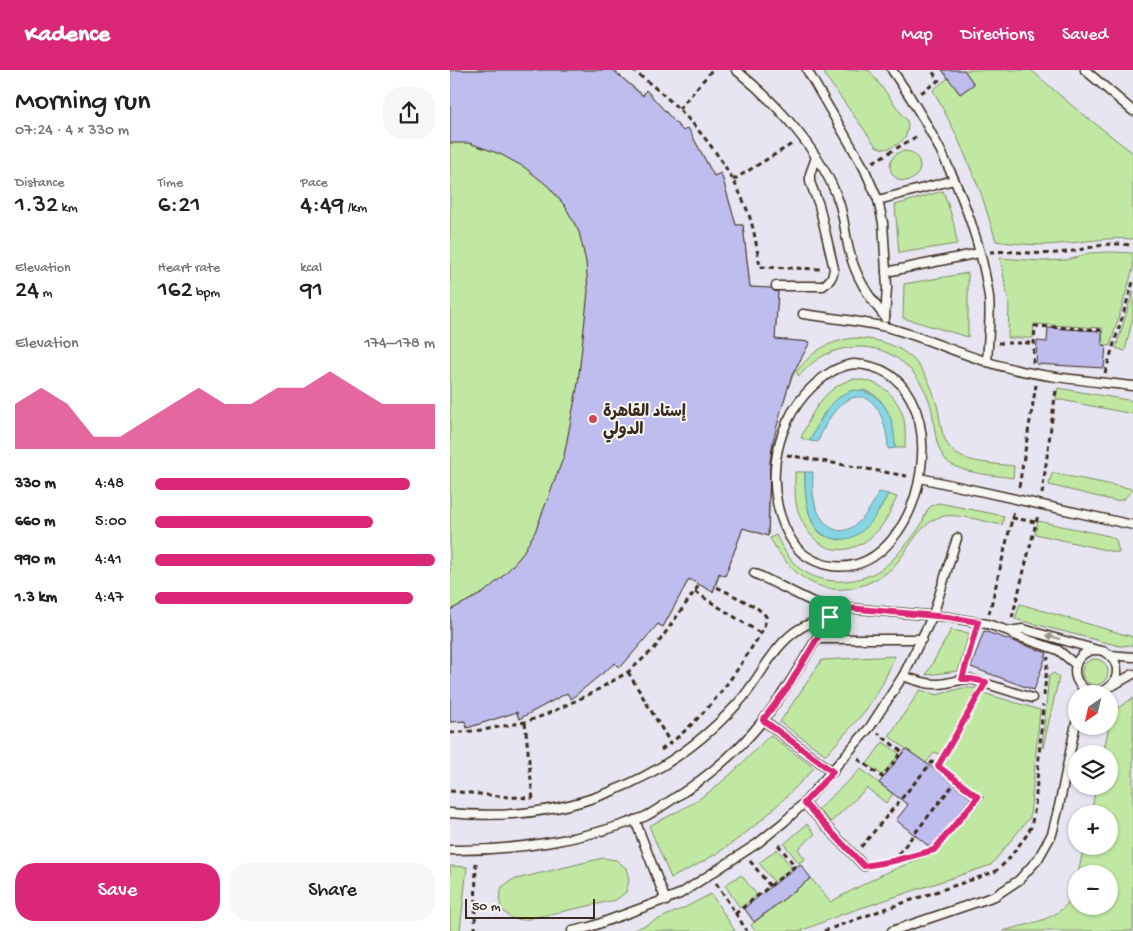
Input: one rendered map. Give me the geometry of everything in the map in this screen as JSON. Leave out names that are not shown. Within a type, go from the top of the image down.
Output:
[{"type":"lane","points":[[736,70],[770,100],[790,122],[816,157],[840,203],[850,252],[859,278],[865,290],[885,317]]},
{"type":"lane","points":[[807,70],[864,168],[878,200],[883,223],[886,272],[885,327]]},
{"type":"lane","points":[[892,70],[913,99],[930,129],[954,180],[974,232],[989,299],[987,362]]},
{"type":"lane","points":[[1085,70],[1133,111]]},
{"type":"lane","points":[[776,286],[824,286],[834,274],[824,224],[810,182],[810,174],[816,157]]},
{"type":"lane","points":[[878,200],[954,180]]},
{"type":"lane","points":[[886,272],[979,253]]},
{"type":"lane","points":[[803,314],[885,327],[987,362],[1032,372],[1133,386]]},
{"type":"lane","points":[[866,364],[878,367],[898,381],[914,406],[922,434],[923,448],[920,478],[910,509],[895,535],[886,546],[863,562],[839,567],[827,566],[816,562],[796,547],[783,524],[776,498],[775,472],[777,454],[786,424],[792,413],[809,390],[842,365],[866,364]]},
{"type":"lane","points":[[920,478],[1133,524],[1133,534]]},
{"type":"lane","points":[[572,931],[590,927],[680,894],[770,834],[804,803],[870,728],[903,676],[932,615],[958,538]]},
{"type":"lane","points":[[754,573],[806,599],[836,607],[932,615],[978,622],[1009,631],[1016,636],[1049,647],[1064,654],[1075,664]]},
{"type":"lane","points":[[450,850],[476,851],[525,846],[584,835],[646,816],[694,786],[736,751],[763,720],[788,687],[836,607]]},
{"type":"lane","points":[[450,813],[506,815],[535,813],[576,804],[637,780],[678,756],[721,721],[741,700],[787,638],[800,628],[830,617]]},
{"type":"lane","points":[[1009,631],[1023,629],[1110,655],[1133,657]]},
{"type":"lane","points":[[817,639],[922,639]]},
{"type":"lane","points":[[1079,685],[1075,678],[1075,664],[1084,653],[1097,650]]},
{"type":"lane","points":[[1110,655],[1114,661],[1117,675],[1111,685]]},
{"type":"lane","points":[[1114,685],[1133,674]]},
{"type":"lane","points":[[903,676],[931,684],[971,679],[986,682],[1032,698]]},
{"type":"lane","points":[[763,720],[833,772]]},
{"type":"lane","points":[[892,931],[995,896],[1019,880],[1038,859],[1052,834],[1060,806],[1074,735]]},
{"type":"lane","points":[[804,803],[864,866]]},
{"type":"lane","points":[[635,820],[666,900]]},
{"type":"path","points":[[632,70],[679,109],[710,145],[733,180],[749,215],[760,268],[827,269]]},
{"type":"path","points":[[679,109],[712,70]]},
{"type":"path","points":[[913,99],[939,80],[932,70]]},
{"type":"path","points":[[864,168],[930,129]]},
{"type":"path","points":[[733,180],[785,148]]},
{"type":"path","points":[[979,253],[1003,251],[1042,254],[1058,253],[1102,244],[1133,246]]},
{"type":"path","points":[[1103,382],[1133,282]]},
{"type":"path","points":[[1032,372],[1035,326],[1102,330]]},
{"type":"path","points":[[988,342],[1034,343]]},
{"type":"path","points":[[777,454],[920,478]]},
{"type":"path","points":[[1012,518],[1036,522]]},
{"type":"path","points":[[450,733],[483,730],[525,722],[569,704],[628,672],[654,649],[699,585]]},
{"type":"path","points":[[658,752],[685,731],[712,703],[728,683],[766,621],[766,616],[762,611],[715,586]]},
{"type":"path","points":[[695,592],[760,633]]},
{"type":"path","points":[[962,679],[978,622]]},
{"type":"path","points":[[824,931],[996,871],[1021,844],[1034,818],[1049,647]]},
{"type":"path","points":[[628,672],[666,735]]},
{"type":"path","points":[[938,766],[986,682]]},
{"type":"path","points":[[525,722],[532,788]]},
{"type":"path","points":[[849,753],[882,777],[902,752],[870,728]]},
{"type":"path","points":[[854,856],[932,762],[978,797],[934,850],[893,861],[864,866]]},
{"type":"path","points":[[893,861],[956,781]]},
{"type":"path","points":[[450,791],[510,798],[541,797]]},
{"type":"path","points":[[735,914],[795,866],[770,834]]},
{"type":"path","points":[[475,931],[476,851]]},
{"type":"path","points":[[744,852],[770,886]]},
{"type":"path","points":[[711,875],[746,931]]},
{"type":"green space","name":"إستاد القاهرة الدولي","points":[[450,70],[613,70],[643,95],[646,90],[683,131],[688,128],[714,176],[721,173],[736,225],[743,225],[750,287],[778,289],[775,339],[810,342],[787,391],[778,416],[771,466],[768,536],[743,528],[725,576],[720,574],[713,592],[689,579],[663,627],[657,624],[620,668],[614,663],[571,699],[567,693],[519,719],[516,712],[467,728],[465,721],[450,722]]},
{"type":"green space","points":[[824,70],[869,70],[907,121],[906,136],[892,147],[884,149],[876,146],[826,77]]},
{"type":"green space","points":[[964,70],[1031,70],[1070,104],[1133,153],[1133,239],[1105,239],[1043,245],[996,241],[981,193],[956,134],[933,90],[948,78],[960,94],[974,84]]},
{"type":"green space","points":[[905,151],[911,152],[919,160],[919,172],[911,180],[905,181],[899,180],[891,172],[890,166],[891,160],[899,152]]},
{"type":"green space","points":[[943,191],[952,217],[957,244],[899,253],[895,205]]},
{"type":"green space","points":[[1089,253],[1133,253],[1133,269],[1110,346],[1102,345],[1102,328],[1034,324],[1033,338],[1008,338],[1009,303],[1000,258],[1042,261],[1067,260]]},
{"type":"green space","points":[[968,273],[968,337],[903,318],[904,284]]},
{"type":"green space","points":[[1133,291],[1133,317],[1125,351],[1116,348]]},
{"type":"green space","points":[[853,338],[887,343],[912,358],[929,382],[935,397],[943,435],[951,449],[967,459],[1014,466],[1013,478],[961,469],[947,461],[940,451],[932,411],[923,387],[908,367],[887,353],[875,349],[853,347],[827,354],[812,363],[799,376],[796,372],[809,358],[827,345]]},
{"type":"green space","points":[[852,379],[878,385],[892,396],[904,420],[905,448],[895,448],[891,424],[884,405],[874,394],[864,390],[824,413],[810,441],[801,438],[814,411],[826,395],[842,383]]},
{"type":"green space","points":[[1058,388],[1133,401],[1133,414],[1056,399]]},
{"type":"green space","points":[[795,472],[805,472],[808,506],[817,530],[823,535],[839,540],[879,511],[888,494],[897,497],[883,525],[869,539],[857,546],[835,549],[824,546],[814,539],[806,528],[796,504]]},
{"type":"green space","points":[[1052,473],[1133,489],[1124,499],[1116,501],[1049,485]]},
{"type":"green space","points":[[939,503],[1004,516],[1002,525],[958,516],[935,519],[922,529],[889,571],[866,584],[835,589],[822,587],[798,573],[787,563],[770,538],[776,535],[792,562],[812,576],[825,580],[851,580],[876,572],[887,565],[916,533],[929,508]]},
{"type":"green space","points":[[1038,521],[1109,536],[1116,540],[1119,553],[1035,534]]},
{"type":"green space","points":[[1020,604],[1133,637],[1133,645],[1120,646],[1015,619]]},
{"type":"green space","points":[[951,630],[969,633],[958,671],[926,675]]},
{"type":"green space","points":[[895,656],[883,683],[867,709],[826,755],[780,722],[822,660]]},
{"type":"green space","points":[[1090,660],[1100,660],[1107,667],[1107,677],[1100,684],[1090,684],[1083,677],[1083,667]]},
{"type":"green space","points":[[1054,673],[1059,677],[1043,748],[1049,676]]},
{"type":"green space","points":[[962,688],[978,688],[940,755],[935,752],[925,764],[889,736],[920,690],[937,695]]},
{"type":"green space","points":[[983,693],[1040,710],[1030,817],[991,865],[840,915],[801,931],[755,931],[751,925],[811,878],[830,902],[881,875],[933,853],[942,845],[984,797],[943,765]]},
{"type":"green space","points":[[1133,698],[1133,931],[1003,931],[1048,918],[1058,912],[1068,902],[1068,915],[1118,915],[1118,865],[1080,865],[1082,855],[1118,855],[1118,805],[1093,805],[1094,795],[1118,795],[1118,745],[1105,745],[1107,735],[1118,735],[1118,708]]},
{"type":"green space","points":[[770,735],[814,768],[781,802],[745,834],[713,856],[671,878],[649,826],[713,789],[736,770]]},
{"type":"green space","points":[[883,742],[900,754],[882,775],[867,764]]},
{"type":"green space","points":[[861,769],[893,794],[886,803],[867,788],[831,822],[818,809]]},
{"type":"green space","points":[[807,824],[815,834],[798,849],[805,859],[799,863],[784,844]]},
{"type":"green space","points":[[777,849],[792,868],[774,882],[759,863]]},
{"type":"green space","points":[[603,858],[616,860],[626,868],[629,880],[626,892],[616,900],[523,920],[511,918],[502,910],[499,899],[502,887],[512,880]]},
{"type":"green space","points":[[450,866],[467,867],[460,930],[450,931]]},
{"type":"green space","points":[[741,875],[757,895],[740,908],[725,885]]},
{"type":"green space","points":[[711,894],[735,931],[632,931],[686,907]]},
{"type":"water","points":[[853,390],[864,392],[881,401],[893,427],[895,448],[888,449],[886,430],[878,410],[865,398],[856,397],[846,401],[836,409],[825,425],[818,442],[810,441],[832,404],[838,398]]},
{"type":"water","points":[[805,472],[813,472],[813,496],[822,519],[827,525],[839,531],[854,526],[862,519],[879,492],[888,494],[874,518],[861,532],[845,539],[827,537],[816,528],[812,521],[806,501]]},
{"type":"building","name":"إستاد القاهرة الدولي","points":[[450,70],[613,70],[643,96],[646,90],[683,131],[688,128],[714,176],[721,173],[736,225],[743,225],[750,287],[771,288],[778,292],[775,339],[810,342],[792,375],[773,442],[770,462],[768,536],[743,528],[725,576],[719,573],[713,592],[689,579],[663,627],[658,624],[620,668],[615,663],[571,699],[567,693],[519,719],[517,712],[467,728],[465,721],[450,722],[450,610],[483,593],[502,577],[521,556],[535,532],[564,456],[578,383],[588,291],[586,262],[579,232],[565,206],[548,186],[524,167],[500,154],[469,143],[450,143]]},
{"type":"building","points":[[942,70],[964,70],[974,84],[960,94]]},
{"type":"building","points":[[1048,328],[1102,331],[1102,345],[1106,345],[1104,368],[1036,364],[1037,341],[1047,342]]},
{"type":"building","points":[[984,631],[1047,653],[1034,690],[971,667]]},
{"type":"building","points":[[906,749],[971,798],[931,848],[896,820],[908,805],[879,783]]},
{"type":"building","points":[[800,864],[811,878],[754,922],[744,908]]},
{"type":"place","name":"إستاد القاهرة الدولي","points":[[593,419]]},
{"type":"route","points":[[836,607],[948,617],[978,622],[962,679],[986,682],[938,766],[978,797],[934,850],[893,861],[864,866],[804,803],[833,772],[763,720],[788,687],[830,617],[836,607]]}]
